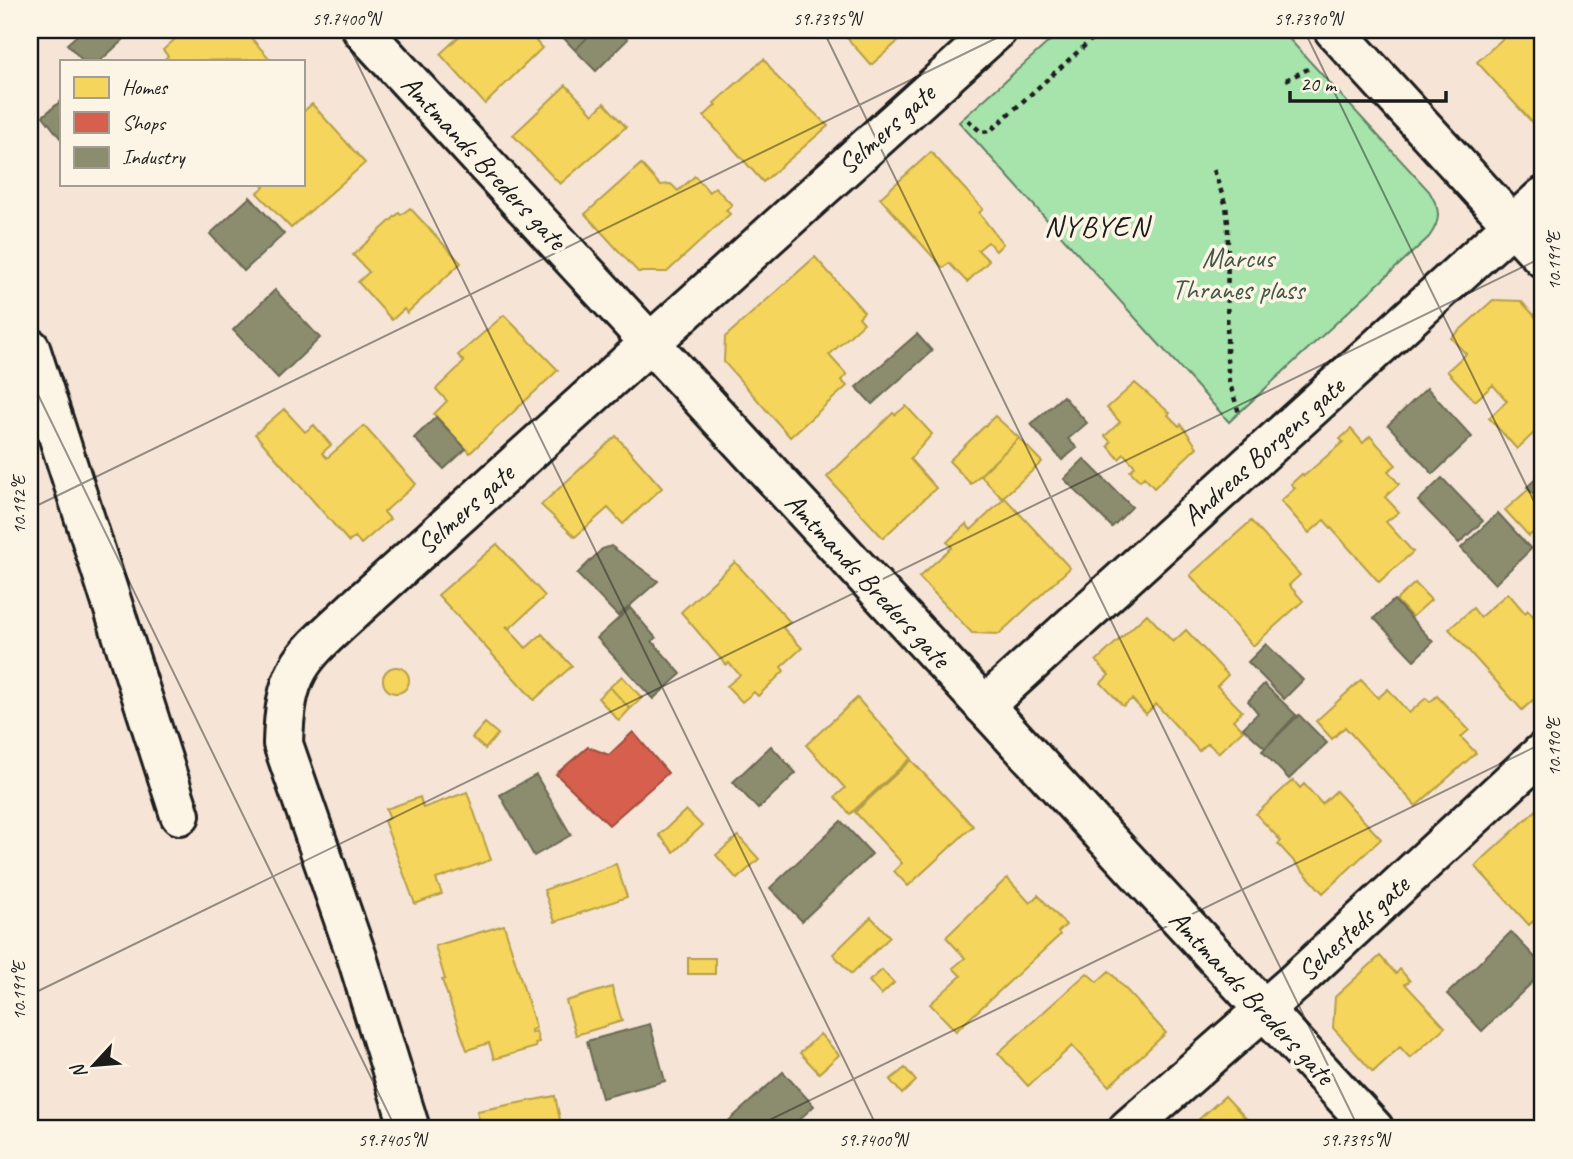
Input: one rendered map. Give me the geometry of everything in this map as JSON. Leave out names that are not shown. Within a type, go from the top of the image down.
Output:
[{"type":"street","name":"Amtmands Breders gate","points":[[362,30],[1374,1129]]},
{"type":"street","name":"Selmers gate","points":[[410,1129],[357,957],[283,744],[284,708],[290,682],[308,653],[357,607],[997,30]]},
{"type":"street","points":[[1334,30],[1543,258]]},
{"type":"street","name":"Andreas Borgens gate","points":[[984,706],[1543,197]]},
{"type":"street","points":[[30,348],[180,815]]},
{"type":"street","name":"Sehesteds gate","points":[[1128,1129],[1264,1010],[1543,752]]},
{"type":"path","points":[[960,111],[976,128],[990,131],[1102,30]]},
{"type":"path","points":[[1286,80],[1301,75],[1313,65]]},
{"type":"path","points":[[1214,170],[1226,206],[1228,223],[1229,382],[1239,413],[1245,419]]},
{"type":"green space","name":"Marcus Thranes plass","points":[[1062,30],[1281,30],[1429,191],[1435,203],[1438,219],[1429,237],[1229,422],[959,122]]},
{"type":"building: Homes","points":[[185,30],[244,30],[271,60],[164,60],[168,56],[163,50]]},
{"type":"building: Homes","points":[[466,30],[514,30],[521,37],[527,31],[542,48],[485,104],[440,54]]},
{"type":"building: Homes","points":[[840,30],[911,30],[871,65]]},
{"type":"building: Homes","points":[[1512,30],[1543,30],[1543,128],[1540,131],[1477,62]]},
{"type":"building: Homes","points":[[764,59],[777,77],[828,126],[763,182],[704,116],[716,105],[714,103]]},
{"type":"building: Homes","points":[[566,85],[593,114],[604,103],[626,127],[560,184],[513,135]]},
{"type":"building: Homes","points":[[312,104],[365,163],[291,228],[257,193],[263,186],[304,186],[304,111]]},
{"type":"building: Homes","points":[[931,152],[983,209],[979,213],[1003,244],[996,251],[988,242],[978,250],[989,261],[967,282],[949,263],[943,268],[880,198]]},
{"type":"building: Homes","points":[[641,164],[660,185],[671,184],[678,191],[695,176],[709,192],[715,187],[732,205],[726,210],[730,214],[667,272],[638,272],[585,214]]},
{"type":"building: Homes","points":[[410,208],[461,263],[407,313],[404,309],[392,320],[358,282],[369,272],[353,255],[399,213],[401,215]]},
{"type":"building: Homes","points":[[815,257],[864,312],[859,317],[864,323],[829,355],[847,375],[841,380],[847,386],[790,437],[724,362],[725,337]]},
{"type":"building: Homes","points":[[1493,300],[1521,301],[1543,325],[1543,442],[1535,432],[1517,449],[1489,418],[1507,401],[1493,385],[1475,401],[1447,371],[1466,354],[1451,338]]},
{"type":"building: Homes","points":[[504,315],[558,370],[470,453],[434,414],[447,401],[436,389],[464,362],[458,355]]},
{"type":"building: Homes","points":[[1135,383],[1170,413],[1168,415],[1179,426],[1181,424],[1197,447],[1154,488],[1144,477],[1140,481],[1130,471],[1135,466],[1124,454],[1119,459],[1108,446],[1111,442],[1105,436],[1120,422],[1107,408]]},
{"type":"building: Homes","points":[[906,406],[932,434],[910,459],[936,488],[883,538],[827,477],[893,413],[895,415]]},
{"type":"building: Homes","points":[[284,409],[305,432],[314,425],[331,445],[322,453],[327,458],[364,426],[416,484],[384,512],[390,519],[361,544],[355,537],[349,542],[255,434]]},
{"type":"building: Homes","points":[[995,416],[1019,438],[971,484],[949,461]]},
{"type":"building: Homes","points":[[1351,429],[1363,443],[1370,436],[1396,465],[1388,471],[1399,484],[1385,497],[1399,512],[1386,522],[1413,552],[1379,582],[1324,520],[1309,533],[1281,501],[1295,488],[1291,484],[1343,442],[1340,439]]},
{"type":"building: Homes","points":[[616,436],[662,488],[623,524],[608,508],[575,537],[541,505]]},
{"type":"building: Homes","points":[[1019,438],[1042,462],[1002,498],[980,475]]},
{"type":"building: Homes","points":[[1529,489],[1543,506],[1543,524],[1529,536],[1505,510]]},
{"type":"building: Homes","points":[[1005,498],[1070,568],[999,634],[972,633],[919,577],[952,547],[947,542],[966,524],[971,530]]},
{"type":"building: Homes","points":[[1251,521],[1300,575],[1289,585],[1303,601],[1253,646],[1190,575]]},
{"type":"building: Homes","points":[[497,544],[545,596],[510,628],[506,626],[526,648],[542,634],[572,666],[534,700],[438,595]]},
{"type":"building: Homes","points":[[735,562],[790,622],[783,628],[802,648],[781,667],[784,671],[758,696],[754,692],[742,702],[727,686],[740,675],[729,663],[726,665],[681,612]]},
{"type":"building: Homes","points":[[1415,583],[1431,600],[1412,617],[1396,600]]},
{"type":"building: Homes","points":[[1508,593],[1525,613],[1528,610],[1543,627],[1543,691],[1522,710],[1449,629],[1473,608],[1480,617]]},
{"type":"building: Homes","points":[[1147,614],[1173,642],[1186,630],[1228,675],[1217,686],[1242,711],[1233,720],[1243,730],[1218,753],[1208,743],[1199,751],[1156,704],[1146,714],[1132,699],[1123,706],[1101,683],[1109,675],[1096,661]]},
{"type":"building: Homes","points":[[396,667],[405,671],[409,680],[405,689],[396,693],[387,689],[383,680],[387,671]]},
{"type":"building: Homes","points":[[622,676],[642,698],[630,709],[610,687]]},
{"type":"building: Homes","points":[[1361,680],[1378,698],[1388,689],[1409,713],[1426,698],[1430,702],[1437,696],[1469,730],[1461,737],[1476,753],[1416,806],[1345,727],[1332,739],[1316,721]]},
{"type":"building: Homes","points":[[610,687],[630,709],[619,721],[598,698]]},
{"type":"building: Homes","points":[[857,698],[911,758],[850,814],[835,797],[845,788],[806,745]]},
{"type":"building: Homes","points":[[485,723],[498,734],[485,749],[472,738]]},
{"type":"building: Homes","points":[[911,760],[973,826],[908,886],[894,871],[902,863],[855,812]]},
{"type":"building: Homes","points":[[1293,780],[1300,788],[1304,784],[1322,804],[1336,791],[1381,839],[1323,893],[1278,844],[1281,841],[1256,814]]},
{"type":"building: Homes","points":[[467,792],[491,860],[436,879],[442,894],[415,904],[384,821],[390,818],[386,809],[420,797],[423,808]]},
{"type":"building: Homes","points":[[1543,804],[1543,912],[1529,925],[1475,866]]},
{"type":"building: Homes","points":[[686,810],[702,826],[674,852],[659,835]]},
{"type":"building: Homes","points":[[738,836],[759,859],[737,879],[716,855]]},
{"type":"building: Homes","points":[[616,864],[627,897],[555,922],[544,890]]},
{"type":"building: Homes","points":[[1007,878],[1030,903],[1038,895],[1066,925],[1058,932],[1060,935],[956,1031],[930,1004],[961,976],[953,968],[965,958],[946,937]]},
{"type":"building: Homes","points":[[871,917],[890,937],[851,974],[833,954]]},
{"type":"building: Homes","points":[[504,925],[536,1028],[531,1030],[531,1033],[536,1031],[539,1042],[535,1043],[536,1047],[494,1059],[489,1043],[467,1050],[442,980],[445,979],[435,946]]},
{"type":"building: Homes","points":[[1380,956],[1396,974],[1400,969],[1410,981],[1405,984],[1445,1027],[1410,1058],[1400,1047],[1373,1072],[1333,1028],[1335,997]]},
{"type":"building: Homes","points":[[688,958],[715,958],[715,974],[688,974]]},
{"type":"building: Homes","points":[[882,970],[894,983],[881,995],[869,981]]},
{"type":"building: Homes","points":[[1109,971],[1166,1033],[1109,1086],[1072,1046],[1028,1086],[998,1053],[1087,973],[1097,982]]},
{"type":"building: Homes","points":[[612,987],[622,1021],[576,1035],[566,1001]]},
{"type":"building: Homes","points":[[820,1034],[839,1055],[819,1073],[800,1053]]},
{"type":"building: Homes","points":[[905,1068],[916,1081],[902,1094],[890,1080]]},
{"type":"building: Homes","points":[[555,1096],[562,1129],[481,1129],[477,1111]]},
{"type":"building: Homes","points":[[1225,1096],[1256,1129],[1188,1129]]},
{"type":"building: Shops","points":[[633,732],[668,773],[609,825],[556,774],[588,747],[609,755]]},
{"type":"building: Industry","points":[[83,30],[134,30],[101,60],[82,60],[67,44]]},
{"type":"building: Industry","points":[[556,30],[595,30],[575,50]]},
{"type":"building: Industry","points":[[595,30],[619,30],[628,39],[596,71],[575,50]]},
{"type":"building: Industry","points":[[60,102],[60,138],[43,116]]},
{"type":"building: Industry","points":[[250,197],[284,234],[244,271],[210,234]]},
{"type":"building: Industry","points":[[275,290],[320,338],[278,378],[233,330]]},
{"type":"building: Industry","points":[[917,334],[932,351],[872,404],[856,387]]},
{"type":"building: Industry","points":[[1427,388],[1472,437],[1433,474],[1388,425]]},
{"type":"building: Industry","points":[[1063,396],[1087,423],[1068,439],[1077,448],[1062,460],[1031,424]]},
{"type":"building: Industry","points":[[436,417],[466,449],[444,469],[414,438]]},
{"type":"building: Industry","points":[[1084,459],[1132,507],[1112,527],[1064,479]]},
{"type":"building: Industry","points":[[1543,472],[1543,506],[1527,487]]},
{"type":"building: Industry","points":[[1442,478],[1483,521],[1459,543],[1418,501]]},
{"type":"building: Industry","points":[[1498,513],[1531,549],[1495,584],[1461,548]]},
{"type":"building: Industry","points":[[611,546],[658,581],[618,616],[577,574],[602,549]]},
{"type":"building: Industry","points":[[1394,600],[1433,642],[1414,660],[1374,618]]},
{"type":"building: Industry","points":[[630,608],[656,638],[652,641],[681,674],[653,699],[597,638]]},
{"type":"building: Industry","points":[[1266,644],[1303,680],[1284,699],[1248,662]]},
{"type":"building: Industry","points":[[1264,684],[1296,715],[1265,748],[1243,728],[1258,713],[1248,701]]},
{"type":"building: Industry","points":[[1299,715],[1327,743],[1289,779],[1262,751]]},
{"type":"building: Industry","points":[[771,746],[796,773],[758,809],[733,782]]},
{"type":"building: Industry","points":[[536,775],[571,835],[534,856],[500,795]]},
{"type":"building: Industry","points":[[841,821],[872,854],[802,921],[770,888]]},
{"type":"building: Industry","points":[[1511,932],[1543,966],[1543,972],[1482,1031],[1447,994]]},
{"type":"building: Industry","points":[[650,1024],[665,1081],[602,1098],[587,1041]]},
{"type":"building: Industry","points":[[783,1072],[814,1106],[789,1129],[728,1129],[724,1125]]},
{"type":"district","name":"NYBYEN","points":[[1097,226]]}]
